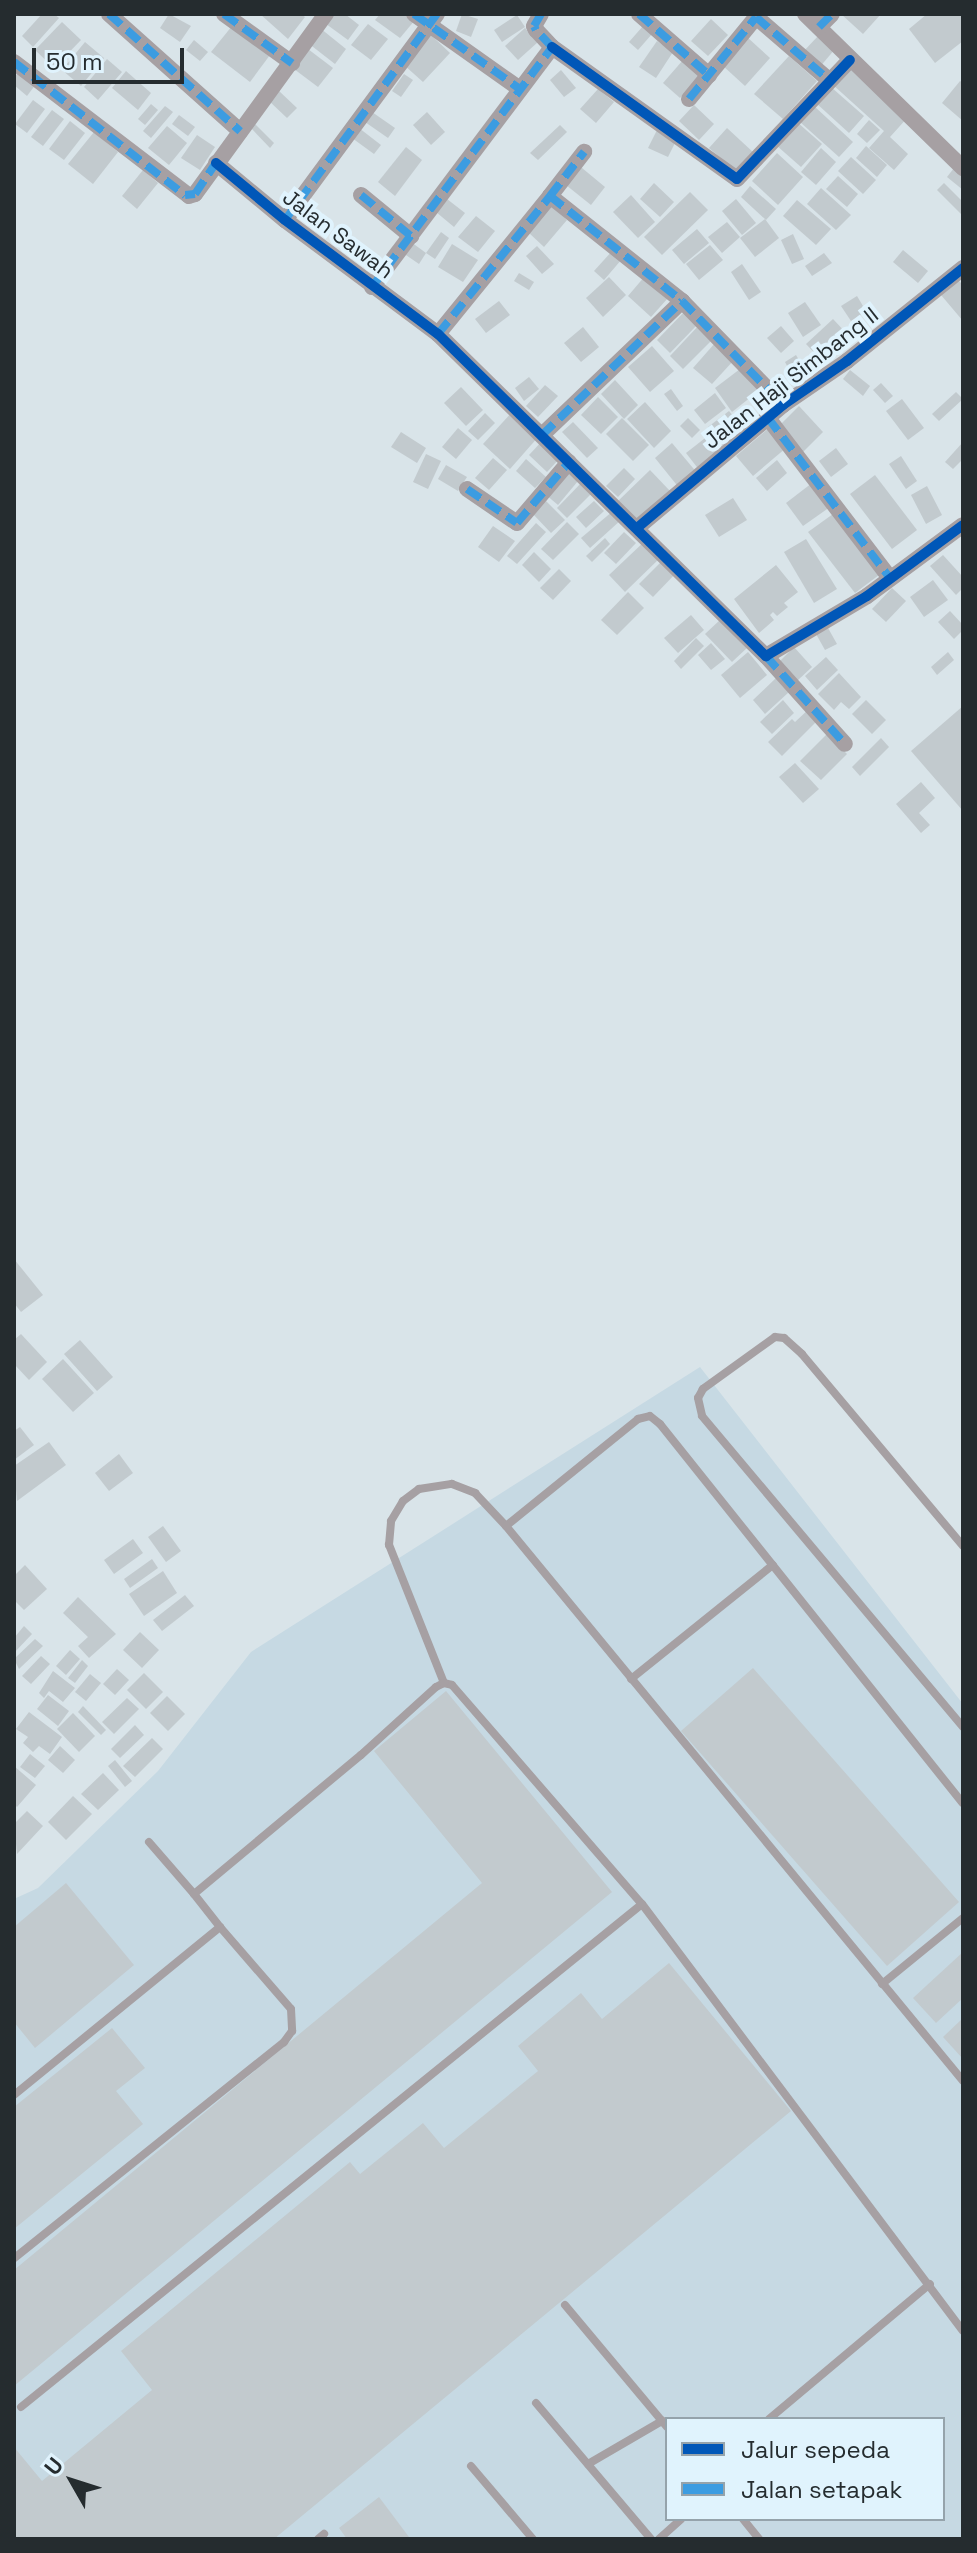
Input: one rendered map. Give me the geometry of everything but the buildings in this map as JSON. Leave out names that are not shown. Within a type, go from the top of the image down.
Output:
[{"type":"street","points":[[109,14],[240,131]]},
{"type":"street","points":[[224,14],[245,20],[292,63]]},
{"type":"street","points":[[14,62],[185,195],[195,194],[326,14]]},
{"type":"street","points":[[414,14],[432,20],[520,89]]},
{"type":"street","points":[[541,14],[534,26],[552,47],[737,179],[850,60]]},
{"type":"street","points":[[639,14],[709,75]]},
{"type":"street","points":[[805,14],[963,168]]},
{"type":"street","points":[[819,27],[832,14]]},
{"type":"street","points":[[689,99],[754,16],[829,80]]},
{"type":"street","points":[[285,220],[432,20]]},
{"type":"street","points":[[372,287],[552,47]]},
{"type":"street","points":[[438,334],[584,152]]},
{"type":"street","name":"Jalan Sawah","points":[[216,163],[285,220],[438,334],[542,435]]},
{"type":"street","points":[[361,195],[411,236]]},
{"type":"street","name":"Jalan Haji Simbang II","points":[[550,196],[682,301],[783,405]]},
{"type":"street","name":"Jalan Haji Simbang II","points":[[637,528],[783,405],[847,361],[963,268]]},
{"type":"street","points":[[682,301],[542,435],[766,656],[845,744]]},
{"type":"street","points":[[768,418],[890,578]]},
{"type":"street","points":[[467,489],[517,523],[569,462]]},
{"type":"street","points":[[766,656],[890,578],[963,525]]},
{"type":"lane","points":[[963,1546],[802,1354],[784,1338],[775,1337],[703,1389],[698,1398],[702,1416],[963,1727]]},
{"type":"lane","points":[[506,1526],[638,1419],[650,1416],[660,1424],[963,1803]]},
{"type":"lane","points":[[963,2081],[506,1526],[475,1493],[452,1484],[419,1489],[403,1501],[391,1521],[389,1545],[444,1683],[459,1690],[642,1904],[963,2331]]},
{"type":"lane","points":[[631,1679],[773,1565]]},
{"type":"lane","points":[[194,1894],[444,1683]]},
{"type":"lane","points":[[14,2258],[284,2042],[292,2031],[291,2009],[149,1842]]},
{"type":"lane","points":[[21,2407],[642,1904]]},
{"type":"lane","points":[[882,1984],[963,1918]]},
{"type":"lane","points":[[14,2095],[220,1927]]},
{"type":"lane","points":[[771,2417],[930,2284]]},
{"type":"lane","points":[[565,2305],[664,2424],[588,2464]]},
{"type":"lane","points":[[536,2403],[651,2539]]},
{"type":"lane","points":[[471,2466],[533,2539]]},
{"type":"lane","points":[[659,2539],[679,2521]]},
{"type":"lane","points":[[745,2521],[759,2539]]},
{"type":"shaded area","points":[[700,1367],[963,1704],[963,2539],[14,2539],[14,1899],[38,1888],[158,1771],[251,1652]]},
{"type":"marked path","points":[[109,14],[240,131]]},
{"type":"marked path","points":[[224,14],[292,63]]},
{"type":"marked path","points":[[414,14],[520,89]]},
{"type":"marked path","points":[[285,220],[437,14]]},
{"type":"marked path","points":[[372,287],[552,47],[534,26],[541,14]]},
{"type":"marked path","points":[[639,14],[709,75]]},
{"type":"marked path","points":[[819,27],[832,14]]},
{"type":"marked path","points":[[689,99],[756,17],[829,80]]},
{"type":"marked path","points":[[14,62],[185,195],[195,194],[216,163],[219,166]]},
{"type":"marked path","points":[[550,196],[584,152]]},
{"type":"marked path","points":[[361,195],[411,236]]},
{"type":"marked path","points":[[438,334],[550,196],[682,301],[783,405]]},
{"type":"marked path","points":[[542,435],[682,301]]},
{"type":"marked path","points":[[768,418],[890,578]]},
{"type":"marked path","points":[[467,489],[517,523],[569,462]]},
{"type":"marked path","points":[[766,656],[845,744]]},
{"type":"cycle path","points":[[552,47],[737,179],[850,60]]},
{"type":"cycle path","points":[[216,163],[285,220],[438,334],[766,656],[867,596],[963,525]]},
{"type":"cycle path","points":[[637,528],[783,405],[847,361],[963,268]]}]
